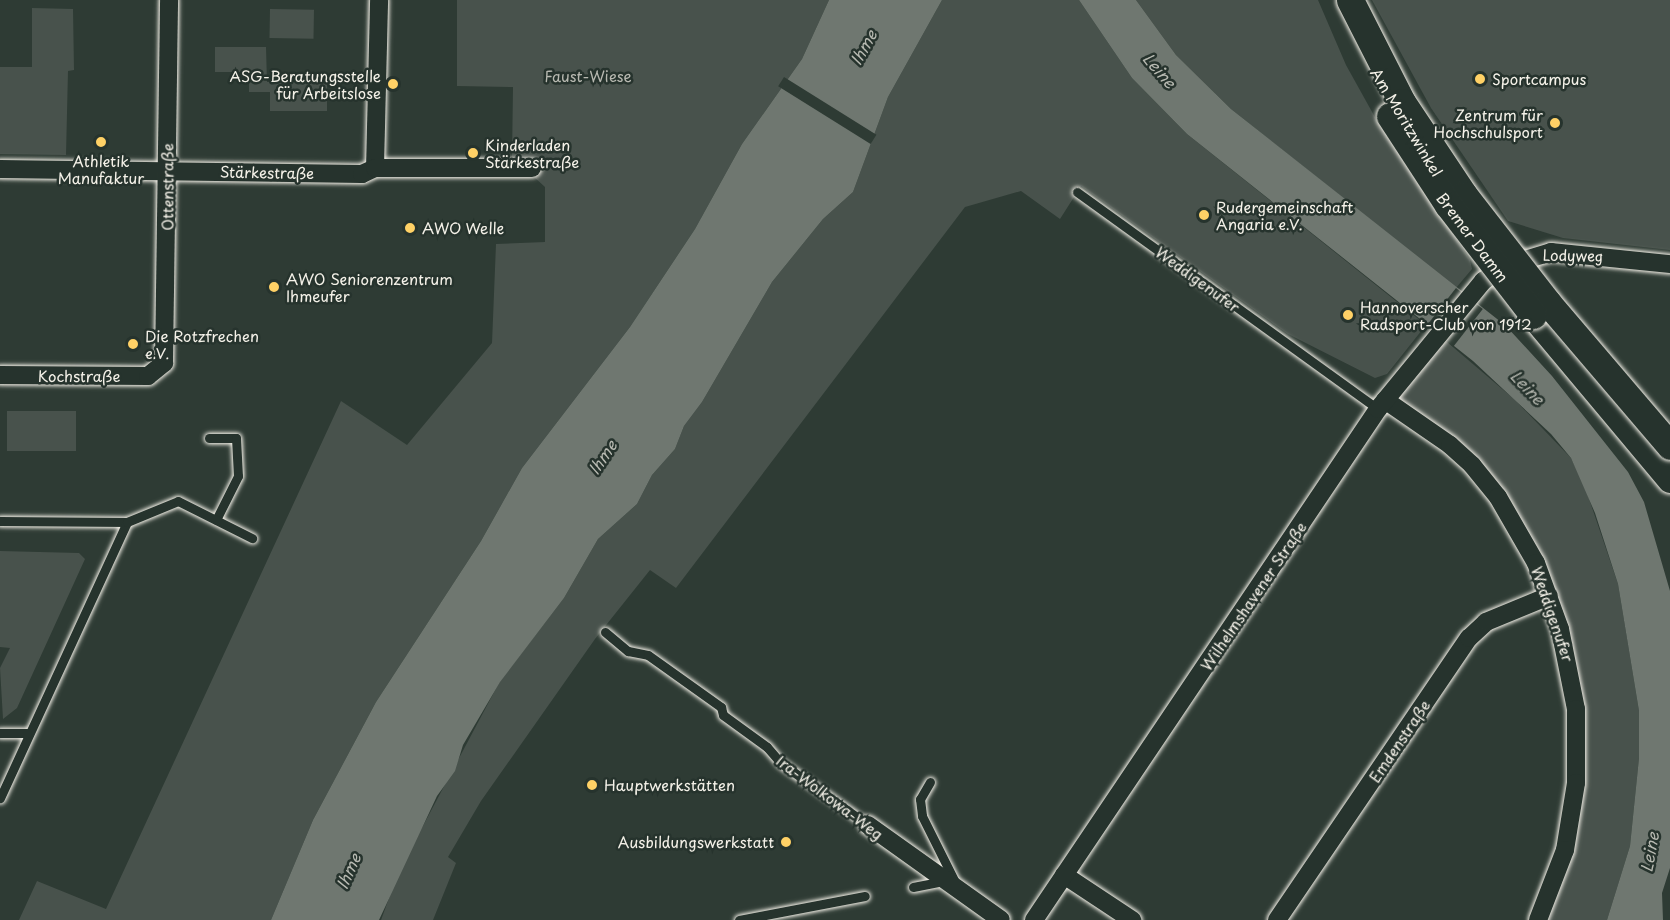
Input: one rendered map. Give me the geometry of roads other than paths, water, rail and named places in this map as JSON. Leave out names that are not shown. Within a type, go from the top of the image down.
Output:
[{"type":"main road","name":"Bremer Damm","points":[[1331,0],[1387,113],[1448,205],[1500,274],[1670,479]]},
{"type":"main road","name":"Bremer Damm","points":[[1350,0],[1402,102],[1464,195],[1548,303],[1670,446]]},
{"type":"street","name":"Ottenstraße","points":[[158,372],[166,350],[169,0]]},
{"type":"street","points":[[375,168],[379,0]]},
{"type":"street","name":"Am Moritzwinkel","points":[[1342,0],[1364,52],[1403,122],[1505,266]]},
{"type":"street","name":"Stärkestraße","points":[[0,169],[362,174],[375,168],[420,162],[473,163],[532,168]]},
{"type":"street","name":"Lodyweg","points":[[1483,281],[1505,266],[1551,252],[1670,264]]},
{"type":"street","name":"Wilhelmshavener Straße","points":[[1034,920],[1382,405],[1483,281]]},
{"type":"street","name":"Kochstraße","points":[[0,375],[138,376],[158,372]]},
{"type":"street","name":"Weddigenufer","points":[[1382,405],[1473,465],[1520,531],[1549,596],[1571,670],[1579,747],[1565,850],[1538,920]]},
{"type":"street","name":"Emdenstraße","points":[[1277,920],[1469,638],[1486,622],[1549,596]]},
{"type":"street","name":"Ira-Wolkowa-Weg","points":[[868,825],[1001,920]]},
{"type":"street","points":[[1064,875],[1132,920]]},
{"type":"lane","name":"Weddigenufer","points":[[1077,192],[1382,405]]},
{"type":"lane","points":[[1505,266],[1670,460]]},
{"type":"lane","points":[[209,438],[236,438],[238,476],[216,520]]},
{"type":"lane","points":[[0,521],[127,522],[178,501],[252,538]]},
{"type":"lane","points":[[0,798],[27,733],[127,522]]},
{"type":"lane","name":"Ira-Wolkowa-Weg","points":[[605,632],[628,651],[648,655],[721,707],[723,714],[767,747],[781,764],[868,825]]},
{"type":"lane","points":[[0,733],[27,733]]},
{"type":"lane","points":[[913,887],[952,885],[922,816],[920,799],[930,782]]},
{"type":"lane","points":[[739,920],[865,896]]},
{"type":"water","name":"Ihme","points":[[829,0],[942,0],[888,97],[853,192],[823,219],[772,282],[702,402],[684,426],[675,449],[652,475],[637,504],[598,539],[564,598],[500,682],[463,745],[455,771],[437,796],[379,920],[271,920],[313,820],[376,702],[481,541],[522,468],[630,327],[695,229],[742,144],[802,59]]},
{"type":"water","name":"Leine","points":[[1079,0],[1136,0],[1176,55],[1231,109],[1506,326],[1552,376],[1628,472],[1644,502],[1670,591],[1670,868],[1662,893],[1663,920],[1607,920],[1630,846],[1639,758],[1639,711],[1618,584],[1595,513],[1571,458],[1551,434],[1473,361],[1187,134],[1132,78]]},
{"type":"place","name":"Sportcampus","points":[[1480,79]]},
{"type":"place","name":"ASG-Beratungsstelle für Arbeitslose","points":[[393,84]]},
{"type":"place","name":"Zentrum für Hochschulsport","points":[[1555,123]]},
{"type":"place","name":"Athletik Manufaktur","points":[[101,142]]},
{"type":"place","name":"Kinderladen Stärkestraße","points":[[473,153]]},
{"type":"place","name":"Rudergemeinschaft Angaria e.V.","points":[[1204,215]]},
{"type":"place","name":"AWO Welle","points":[[410,228]]},
{"type":"place","name":"AWO Seniorenzentrum Ihmeufer","points":[[274,287]]},
{"type":"place","name":"Hannoverscher Radsport-Club von 1912","points":[[1348,315]]},
{"type":"place","name":"Die Rotzfrechen e.V.","points":[[133,344]]},
{"type":"place","name":"Hauptwerkstätten","points":[[592,785]]},
{"type":"place","name":"Ausbildungswerkstatt","points":[[786,842]]},
{"type":"park label","name":"Faust-Wiese","points":[[588,76]]}]
